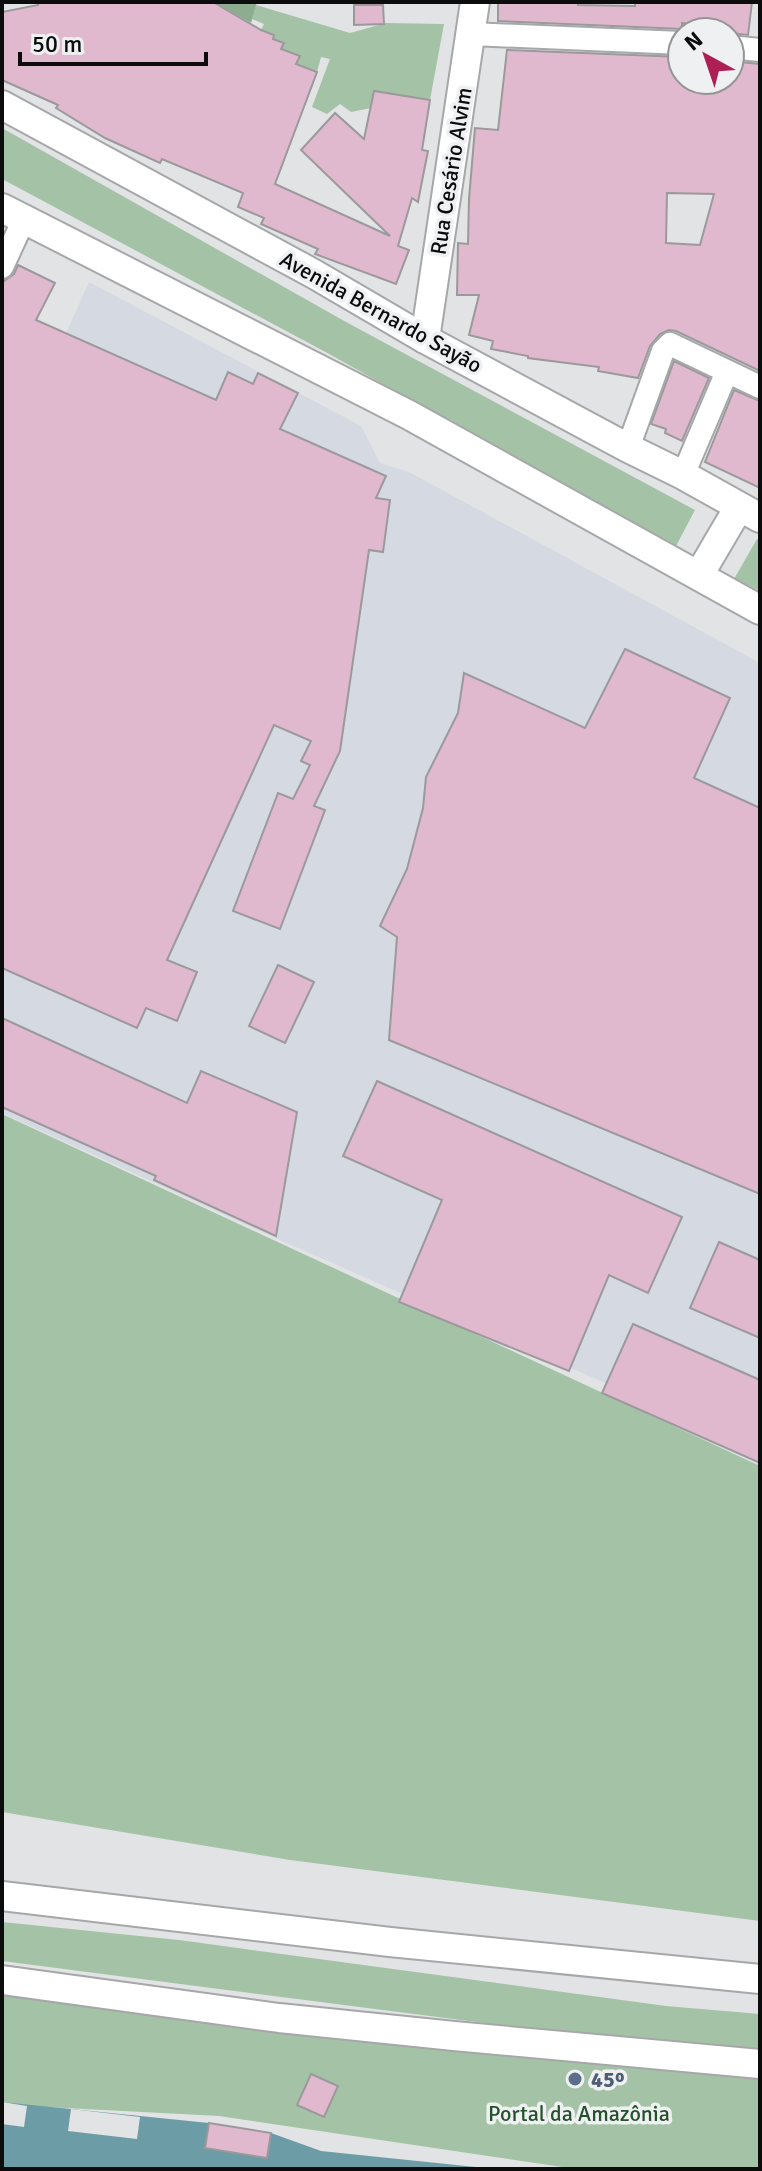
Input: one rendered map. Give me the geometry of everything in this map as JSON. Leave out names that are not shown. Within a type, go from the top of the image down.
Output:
[{"type":"street","name":"Rua Cesário Alvim","points":[[425,339],[475,2]]},
{"type":"street","points":[[471,34],[666,42]]},
{"type":"street","name":"Avenida Bernardo Sayão","points":[[2,105],[314,274],[425,339],[750,512]]},
{"type":"street","points":[[2,267],[13,213],[409,415],[760,610]]},
{"type":"street","points":[[628,448],[663,351],[670,344],[760,387]]},
{"type":"street","points":[[683,475],[723,381]]},
{"type":"street","points":[[699,575],[750,512]]},
{"type":"street","points":[[2,1896],[390,1942],[760,1979]]},
{"type":"street","points":[[2,1980],[279,2018],[760,2064]]},
{"type":"shaded area","points":[[89,282],[361,426],[380,463],[409,472],[760,663],[760,1451],[273,1237],[2,1113],[2,476]]},
{"type":"green space","points":[[205,2],[257,2],[251,23],[219,5],[203,11]]},
{"type":"green space","points":[[256,5],[350,33],[386,23],[444,24],[430,100],[375,91],[371,108],[351,112],[340,104],[327,114],[312,107],[330,59],[321,57],[317,72],[296,64],[299,56],[281,49],[273,39],[274,35],[261,30],[264,24],[252,19]]},
{"type":"green space","points":[[2,128],[346,322],[695,510],[675,548],[331,355],[2,179]]},
{"type":"green space","points":[[757,539],[760,540],[760,591],[734,579]]},
{"type":"green space","points":[[2,1114],[760,1466],[760,1921],[290,1860],[2,1812]]},
{"type":"green space","points":[[2,1922],[179,1940],[666,2006],[760,2014],[760,2050],[523,2028],[2,1961]]},
{"type":"green space","name":"Portal da Amazônia","points":[[2,1991],[760,2073],[760,2169],[576,2169],[219,2116],[2,2102]]},
{"type":"water","points":[[2,2102],[209,2123],[271,2133],[321,2151],[495,2169],[2,2169]]},
{"type":"pier","points":[[2,2102],[27,2106],[24,2127],[2,2124]]},
{"type":"pier","points":[[71,2109],[140,2117],[137,2139],[68,2131]]},
{"type":"building","points":[[38,2],[213,2],[274,35],[273,39],[284,43],[281,49],[300,56],[296,64],[317,72],[275,184],[390,236],[301,150],[335,113],[364,139],[374,91],[430,100],[422,150],[428,151],[418,202],[412,198],[398,246],[409,250],[396,284],[315,254],[318,249],[261,224],[264,218],[238,207],[243,193],[162,159],[160,163],[105,138],[56,108],[58,105],[2,80],[2,12],[38,5]]},
{"type":"building","points":[[498,2],[635,6],[635,2],[752,2],[748,35],[746,16],[666,16],[666,28],[498,21]]},
{"type":"building","points":[[354,5],[383,5],[384,24],[354,25]]},
{"type":"building","points":[[507,50],[666,56],[666,96],[746,96],[746,63],[760,64],[760,371],[669,330],[660,334],[650,346],[638,378],[598,371],[599,367],[528,358],[491,349],[493,341],[469,335],[479,295],[457,295],[458,243],[468,244],[475,128],[498,130]],"holes":[[[667,193],[714,194],[700,245],[666,243]]]},
{"type":"building","points":[[18,265],[55,283],[36,320],[216,400],[228,372],[253,384],[258,373],[298,393],[280,429],[386,476],[376,498],[390,500],[383,552],[369,550],[340,751],[314,806],[325,810],[280,929],[233,911],[278,793],[293,799],[310,765],[301,761],[311,741],[274,725],[167,960],[197,972],[177,1021],[146,1008],[137,1028],[2,968],[2,285],[14,274]]},
{"type":"building","points":[[674,361],[709,378],[682,441],[665,433],[666,429],[651,424]]},
{"type":"building","points":[[734,390],[760,401],[760,488],[705,462]]},
{"type":"building","points":[[625,649],[730,698],[694,778],[760,808],[760,1194],[389,1040],[397,937],[380,926],[407,869],[423,808],[426,777],[458,713],[464,673],[585,728]]},
{"type":"building","points":[[278,965],[314,982],[285,1043],[249,1026]]},
{"type":"building","points":[[2,1018],[187,1103],[201,1071],[297,1112],[276,1236],[154,1180],[156,1176],[2,1107]]},
{"type":"building","points":[[377,1081],[682,1217],[648,1293],[609,1275],[569,1371],[399,1302],[442,1200],[343,1156]]},
{"type":"building","points":[[719,1242],[760,1260],[760,1338],[690,1308]]},
{"type":"building","points":[[633,1324],[760,1380],[760,1463],[602,1393]]},
{"type":"building","points":[[311,2074],[338,2086],[324,2117],[297,2105]]},
{"type":"building","points":[[209,2123],[271,2133],[267,2158],[205,2148]]},
{"type":"place","name":"45º","points":[[575,2079]]}]
